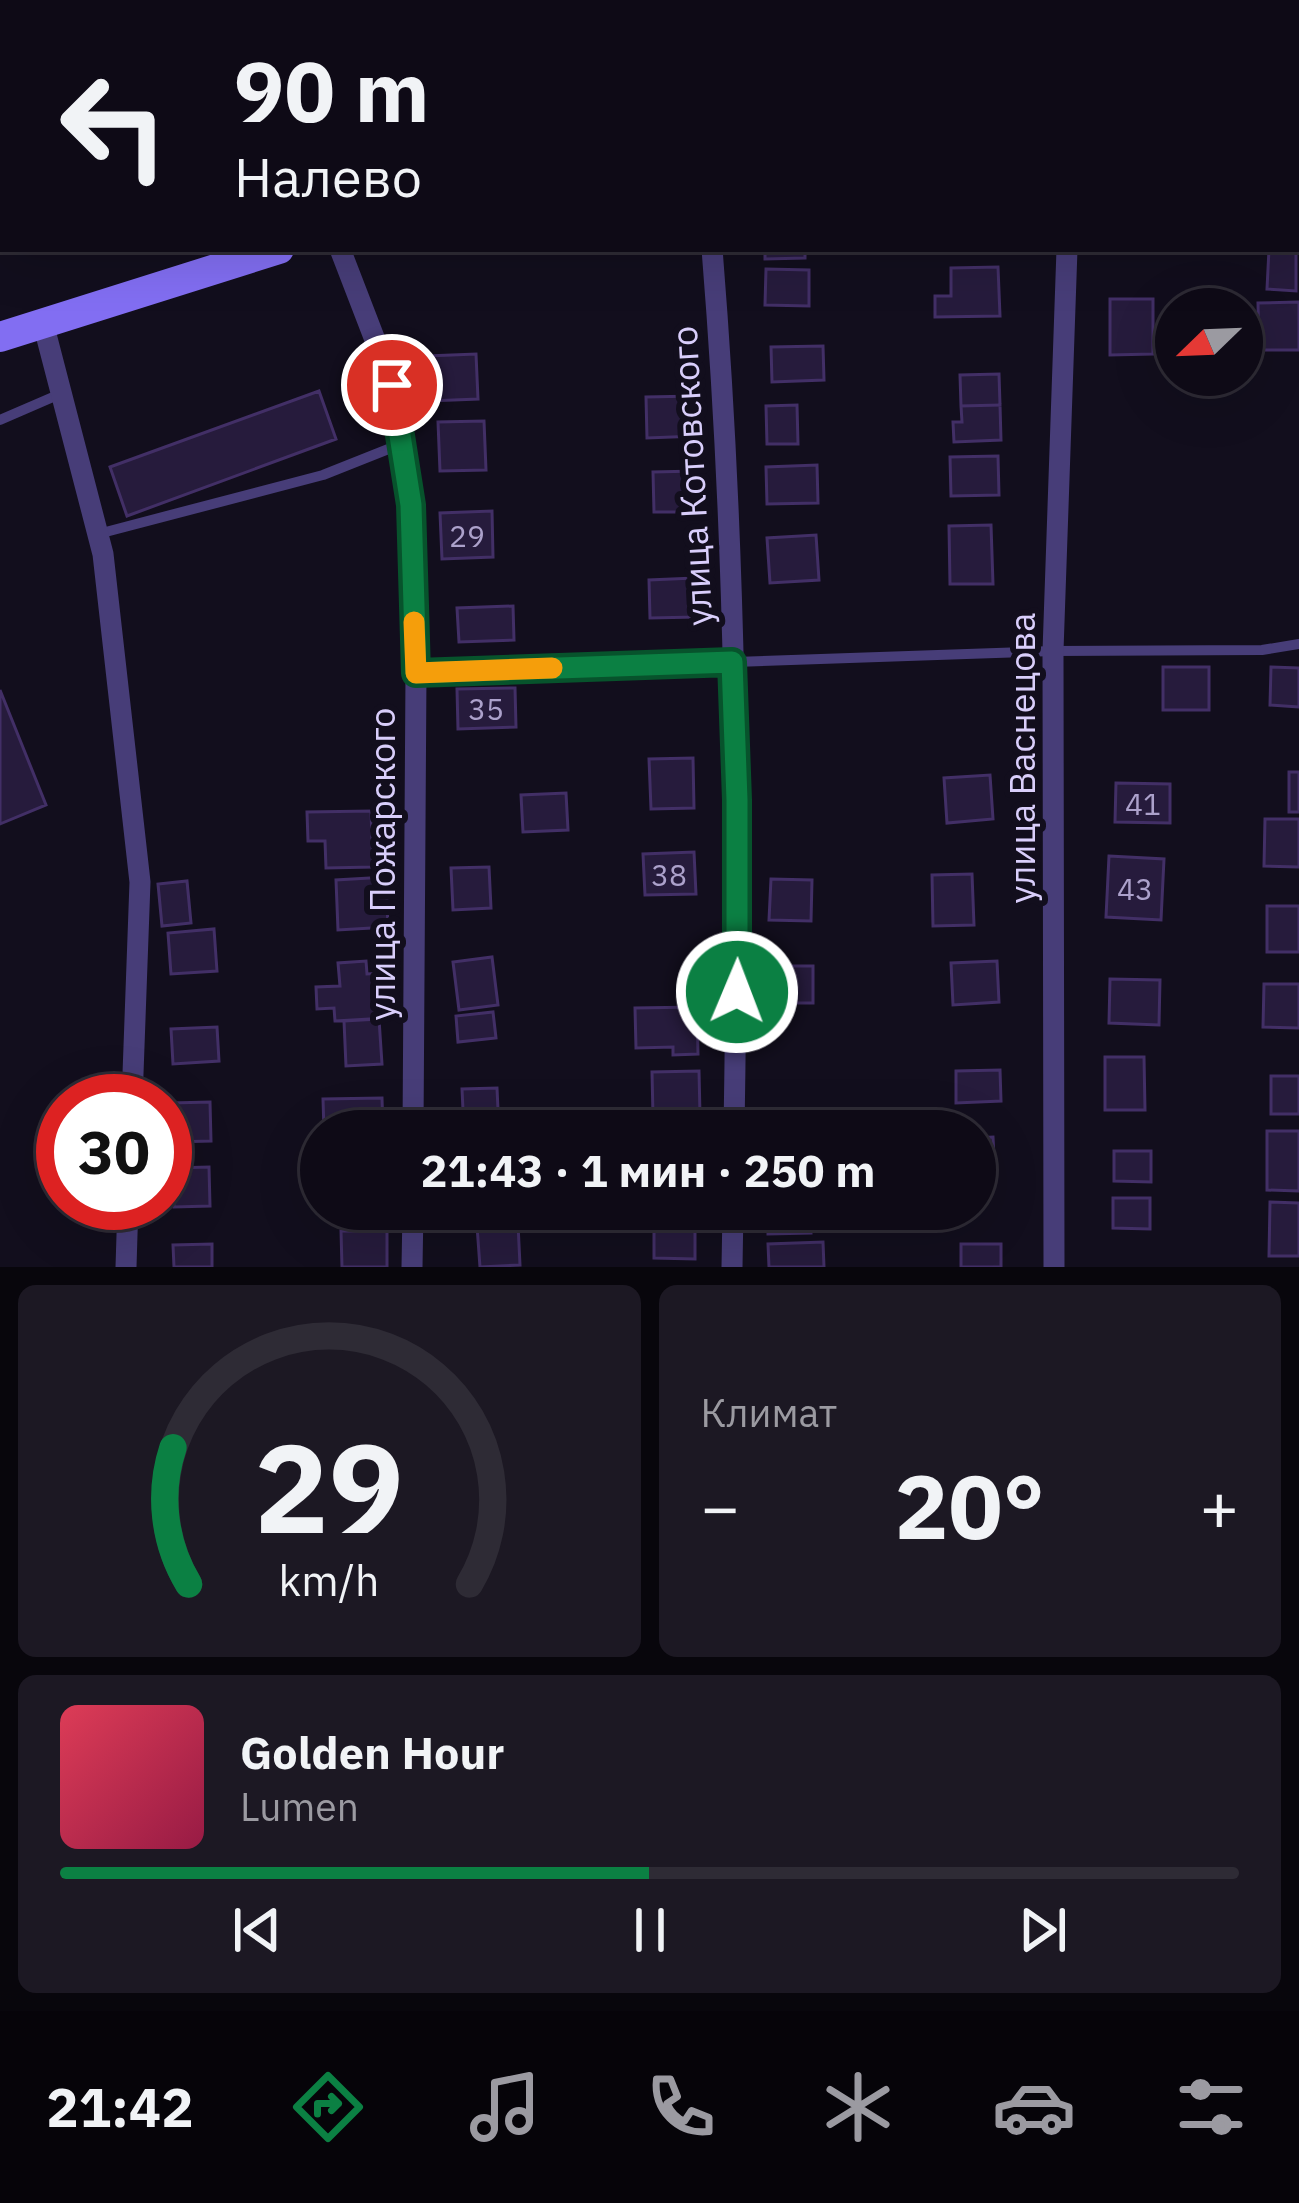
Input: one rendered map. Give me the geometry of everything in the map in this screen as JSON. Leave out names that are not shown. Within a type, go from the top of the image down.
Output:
[{"type":"main road","points":[[0,337],[269,252]]},
{"type":"street","name":"улица Пожарского","points":[[341,252],[392,385],[411,505],[416,673],[413,1110]]},
{"type":"street","name":"улица Котовского","points":[[712,252],[728,500],[737,800],[734,1110]]},
{"type":"street","name":"улица Васнецова","points":[[1054,1267],[1053,651],[1067,252]]},
{"type":"street","points":[[43,322],[98,534],[140,882],[133,1074]]},
{"type":"street","points":[[126,1267],[127,1230]]},
{"type":"street","points":[[412,1230],[412,1267]]},
{"type":"street","points":[[732,1267],[733,1230]]},
{"type":"lane","points":[[0,420],[60,394]]},
{"type":"lane","points":[[98,534],[323,475],[401,444]]},
{"type":"lane","points":[[416,673],[1053,651],[1262,650],[1299,644]]},
{"type":"building","points":[[765,252],[805,252],[805,258],[765,259]]},
{"type":"building","points":[[1269,252],[1296,252],[1296,291],[1267,289]]},
{"type":"building","points":[[998,267],[1000,316],[935,317],[935,296],[951,296],[951,268]]},
{"type":"building","points":[[766,269],[809,270],[809,306],[765,305]]},
{"type":"building","points":[[1110,299],[1153,299],[1153,354],[1110,355]]},
{"type":"building","points":[[1299,302],[1299,350],[1263,350],[1263,303]]},
{"type":"building","points":[[823,346],[824,380],[772,382],[771,347]]},
{"type":"building","points":[[476,354],[478,399],[429,401],[427,356]]},
{"type":"building","points":[[999,374],[1000,405],[961,406],[960,375]]},
{"type":"building","points":[[319,391],[336,439],[127,516],[110,467]]},
{"type":"building","points":[[696,396],[697,436],[647,438],[646,397]]},
{"type":"building","points":[[797,405],[798,444],[767,444],[766,406]]},
{"type":"building","points":[[1000,405],[1001,440],[954,442],[953,422],[962,422],[961,406]]},
{"type":"building","points":[[484,421],[486,470],[440,471],[438,422]]},
{"type":"building","points":[[998,456],[999,495],[951,496],[950,457]]},
{"type":"building","points":[[817,465],[818,503],[767,504],[766,467]]},
{"type":"building","points":[[696,471],[696,512],[654,512],[653,472]]},
{"type":"building","points":[[492,511],[493,557],[442,559],[440,513]]},
{"type":"building","points":[[991,525],[993,584],[950,584],[949,526]]},
{"type":"building","points":[[816,535],[819,580],[770,583],[767,538]]},
{"type":"building","points":[[694,578],[696,617],[650,618],[649,580]]},
{"type":"building","points":[[513,606],[514,640],[459,642],[457,608]]},
{"type":"building","points":[[1163,667],[1209,667],[1209,710],[1163,710]]},
{"type":"building","points":[[1271,667],[1299,668],[1299,707],[1270,705]]},
{"type":"building","points":[[515,688],[516,727],[458,729],[457,689]]},
{"type":"building","points":[[0,690],[46,805],[0,824]]},
{"type":"building","points":[[693,758],[694,808],[651,809],[649,759]]},
{"type":"building","points":[[1289,772],[1299,772],[1299,812],[1289,812]]},
{"type":"building","points":[[990,775],[993,819],[947,823],[944,778]]},
{"type":"building","points":[[1116,783],[1170,784],[1170,823],[1115,822]]},
{"type":"building","points":[[566,793],[568,830],[523,832],[521,795]]},
{"type":"building","points":[[371,811],[373,867],[326,868],[325,841],[308,841],[307,812]]},
{"type":"building","points":[[1265,819],[1299,819],[1299,867],[1264,866]]},
{"type":"building","points":[[694,852],[696,894],[645,895],[643,854]]},
{"type":"building","points":[[1109,856],[1164,859],[1161,920],[1106,917]]},
{"type":"building","points":[[489,867],[491,908],[453,910],[451,868]]},
{"type":"building","points":[[972,874],[974,925],[933,926],[932,875]]},
{"type":"building","points":[[386,877],[388,927],[338,930],[336,880]]},
{"type":"building","points":[[771,879],[812,880],[811,921],[769,920]]},
{"type":"building","points":[[187,881],[191,923],[162,926],[158,884]]},
{"type":"building","points":[[1267,906],[1299,906],[1299,952],[1267,952]]},
{"type":"building","points":[[214,929],[217,971],[171,974],[168,933]]},
{"type":"building","points":[[492,957],[498,1005],[459,1010],[453,962]]},
{"type":"building","points":[[366,961],[367,974],[384,973],[387,1018],[335,1021],[334,1008],[317,1009],[316,987],[340,986],[338,963]]},
{"type":"building","points":[[997,961],[999,1002],[953,1005],[951,963]]},
{"type":"building","points":[[773,966],[813,966],[813,1003],[774,1003]]},
{"type":"building","points":[[1110,979],[1160,980],[1159,1025],[1109,1023]]},
{"type":"building","points":[[1264,984],[1299,984],[1299,1028],[1263,1027]]},
{"type":"building","points":[[697,1007],[698,1054],[673,1055],[673,1047],[636,1048],[635,1008]]},
{"type":"building","points":[[493,1012],[496,1038],[458,1042],[456,1016]]},
{"type":"building","points":[[379,1019],[382,1064],[346,1066],[344,1021]]},
{"type":"building","points":[[217,1027],[219,1061],[173,1064],[171,1029]]},
{"type":"building","points":[[1105,1057],[1144,1057],[1145,1110],[1105,1110]]},
{"type":"building","points":[[1000,1070],[1001,1101],[956,1103],[956,1071]]},
{"type":"building","points":[[699,1071],[700,1110],[653,1110],[652,1072]]},
{"type":"building","points":[[1271,1076],[1299,1076],[1299,1114],[1271,1114]]},
{"type":"building","points":[[497,1088],[498,1110],[463,1110],[462,1089]]},
{"type":"building","points":[[382,1098],[382,1110],[323,1110],[323,1099]]},
{"type":"building","points":[[192,1102],[210,1102],[211,1141],[192,1141]]},
{"type":"building","points":[[1267,1131],[1299,1131],[1299,1191],[1267,1190]]},
{"type":"building","points":[[1114,1151],[1151,1151],[1151,1182],[1114,1181]]},
{"type":"building","points":[[192,1167],[209,1167],[210,1206],[192,1206]]},
{"type":"building","points":[[1113,1198],[1150,1198],[1150,1229],[1113,1228]]},
{"type":"building","points":[[1270,1202],[1299,1203],[1299,1256],[1269,1256]]},
{"type":"building","points":[[477,1230],[518,1230],[520,1265],[480,1267]]},
{"type":"building","points":[[654,1230],[695,1230],[695,1259],[654,1258]]},
{"type":"building","points":[[768,1230],[811,1230],[811,1233],[768,1234]]},
{"type":"building","points":[[341,1231],[387,1231],[387,1267],[342,1267]]},
{"type":"building","points":[[823,1242],[824,1267],[769,1267],[768,1244]]},
{"type":"building","points":[[212,1244],[212,1267],[174,1267],[173,1245]]},
{"type":"building","points":[[961,1244],[1001,1244],[1001,1267],[961,1267]]},
{"type":"slow traffic","points":[[414,622],[416,673],[552,668]]},
{"type":"route","points":[[392,385],[411,505],[416,673],[732,662],[737,992]]}]
